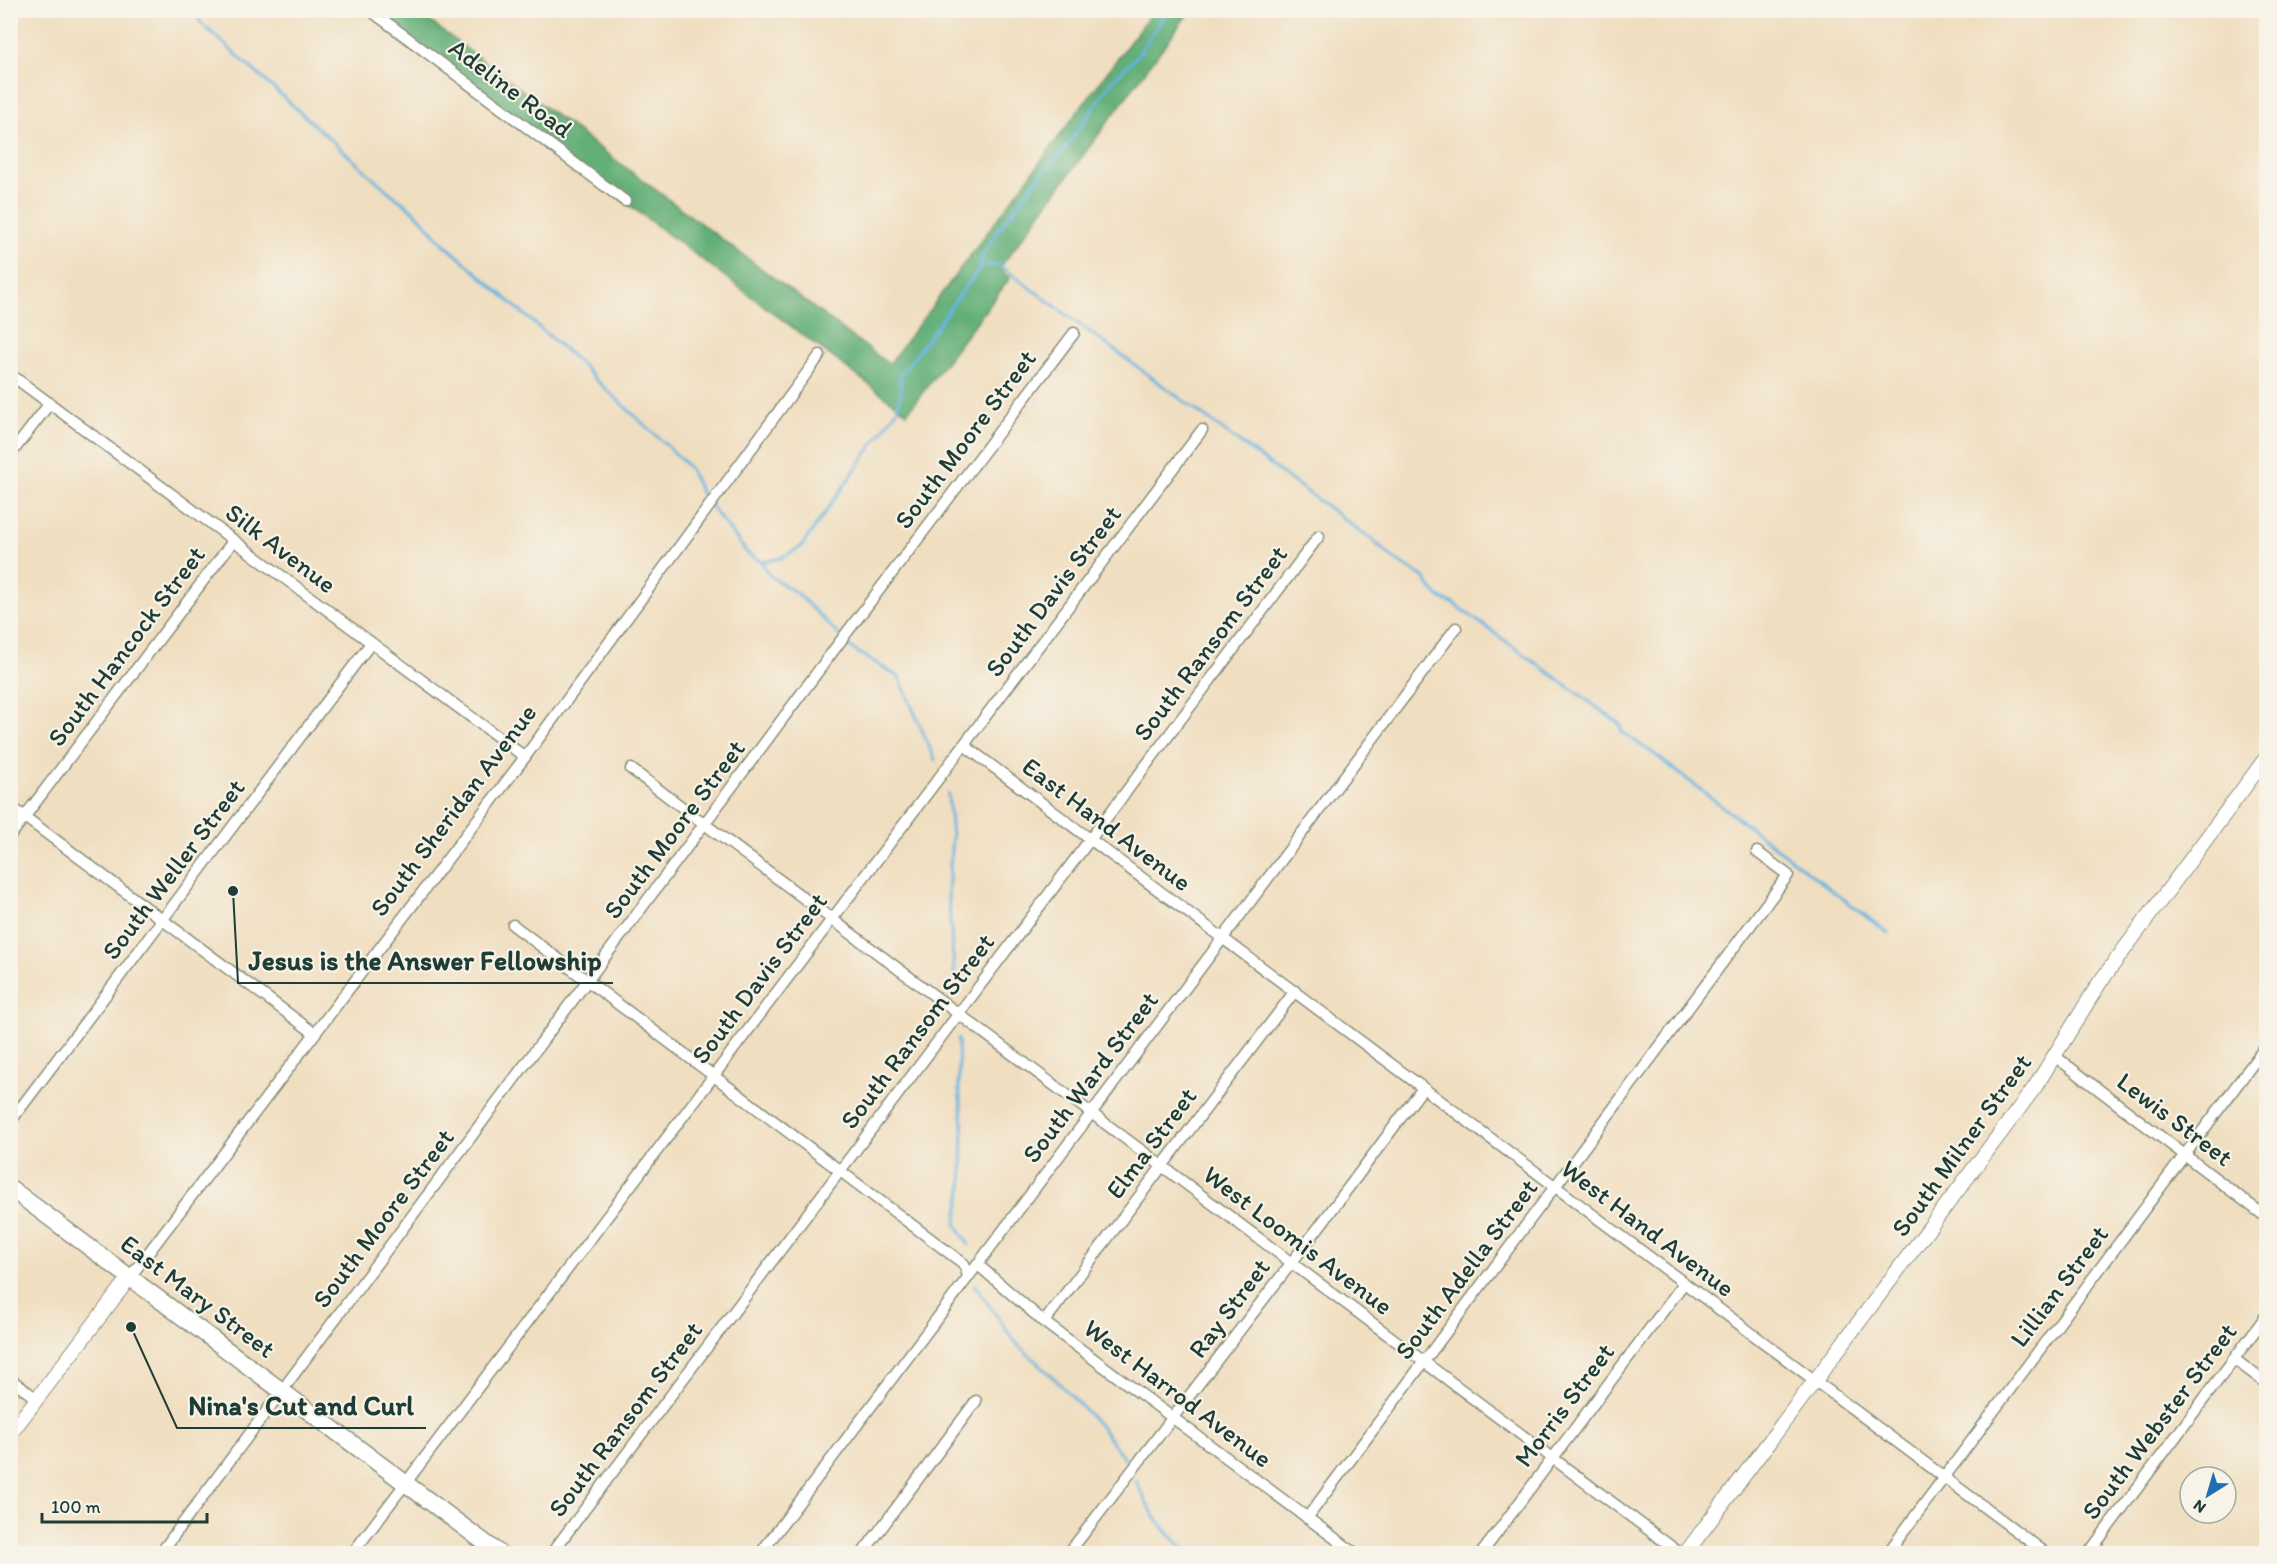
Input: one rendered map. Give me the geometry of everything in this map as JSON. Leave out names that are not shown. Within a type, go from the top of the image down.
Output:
[{"type":"main road","name":"East Mary Street","points":[[10,1188],[500,1554]]},
{"type":"street","name":"Adeline Road","points":[[370,10],[625,201]]},
{"type":"street","name":"South Moore Street","points":[[160,1554],[848,631],[1074,333]]},
{"type":"street","name":"South Sheridan Avenue","points":[[10,1434],[525,757],[819,355]]},
{"type":"street","name":"Silk Avenue","points":[[10,374],[525,757]]},
{"type":"street","points":[[10,455],[50,403]]},
{"type":"street","name":"South Davis Street","points":[[352,1554],[1202,430]]},
{"type":"street","name":"South Ransom Street","points":[[551,1554],[1319,536]]},
{"type":"street","name":"South Hancock Street","points":[[10,836],[234,540]]},
{"type":"street","name":"South Ward Street","points":[[760,1554],[1456,628]]},
{"type":"street","name":"South Weller Street","points":[[10,1122],[371,643]]},
{"type":"street","name":"East Hand Avenue","points":[[964,745],[1223,938]]},
{"type":"street","name":"South Milner Street","points":[[1683,1554],[2029,1096],[2100,982],[2266,758]]},
{"type":"street","name":"West Loomis Avenue","points":[[631,769],[1683,1554]]},
{"type":"street","points":[[10,806],[314,1033]]},
{"type":"street","name":"South Adella Street","points":[[1307,1518],[1788,876],[1757,852]]},
{"type":"street","points":[[513,925],[964,1264],[968,1276]]},
{"type":"street","name":"West Hand Avenue","points":[[1223,938],[2047,1554]]},
{"type":"street","name":"Elma Street","points":[[1044,1322],[1294,991]]},
{"type":"street","name":"Lillian Street","points":[[1887,1554],[2266,1046]]},
{"type":"street","name":"Lewis Street","points":[[2056,1056],[2266,1217]]},
{"type":"street","name":"Ray Street","points":[[1068,1554],[1423,1088]]},
{"type":"street","name":"West Harrod Avenue","points":[[977,1264],[1044,1322],[1356,1554]]},
{"type":"street","name":"Morris Street","points":[[1481,1554],[1684,1283]]},
{"type":"street","name":"South Webster Street","points":[[2088,1554],[2266,1316]]},
{"type":"street","points":[[2234,1359],[2266,1383]]},
{"type":"street","points":[[10,1379],[37,1399]]},
{"type":"street","points":[[862,1554],[976,1401]]},
{"type":"green space","points":[[370,11],[416,11],[889,364],[1153,11],[1190,11],[999,269],[1010,278],[907,413]]},
{"type":"waterway","points":[[192,10],[201,23],[389,192],[415,212],[444,244],[582,365],[678,456],[690,469],[702,495],[749,555],[762,562],[769,575],[798,594],[840,636]]},
{"type":"waterway","points":[[762,562],[781,558],[801,547],[897,410],[901,393],[900,376],[981,266],[981,260],[994,235],[1067,146],[1113,80],[1138,55],[1168,10]]},
{"type":"waterway","points":[[981,266],[999,265],[1371,539],[1394,559],[1425,578],[1432,590],[1440,597],[1453,603],[1620,724],[1622,732],[1888,933]]},
{"type":"waterway","points":[[844,641],[851,648],[899,677],[935,760]]},
{"type":"waterway","points":[[948,794],[952,836],[948,896],[955,983]]},
{"type":"waterway","points":[[958,1039],[959,1089],[963,1124],[962,1190],[956,1224],[969,1245]]},
{"type":"waterway","points":[[974,1284],[1017,1344],[1099,1425],[1125,1459]]},
{"type":"waterway","points":[[1135,1479],[1157,1520],[1189,1554]]},
{"type":"place","name":"Jesus is the Answer Fellowship","points":[[233,891]]},
{"type":"place","name":"Nina's Cut and Curl","points":[[131,1327]]}]
